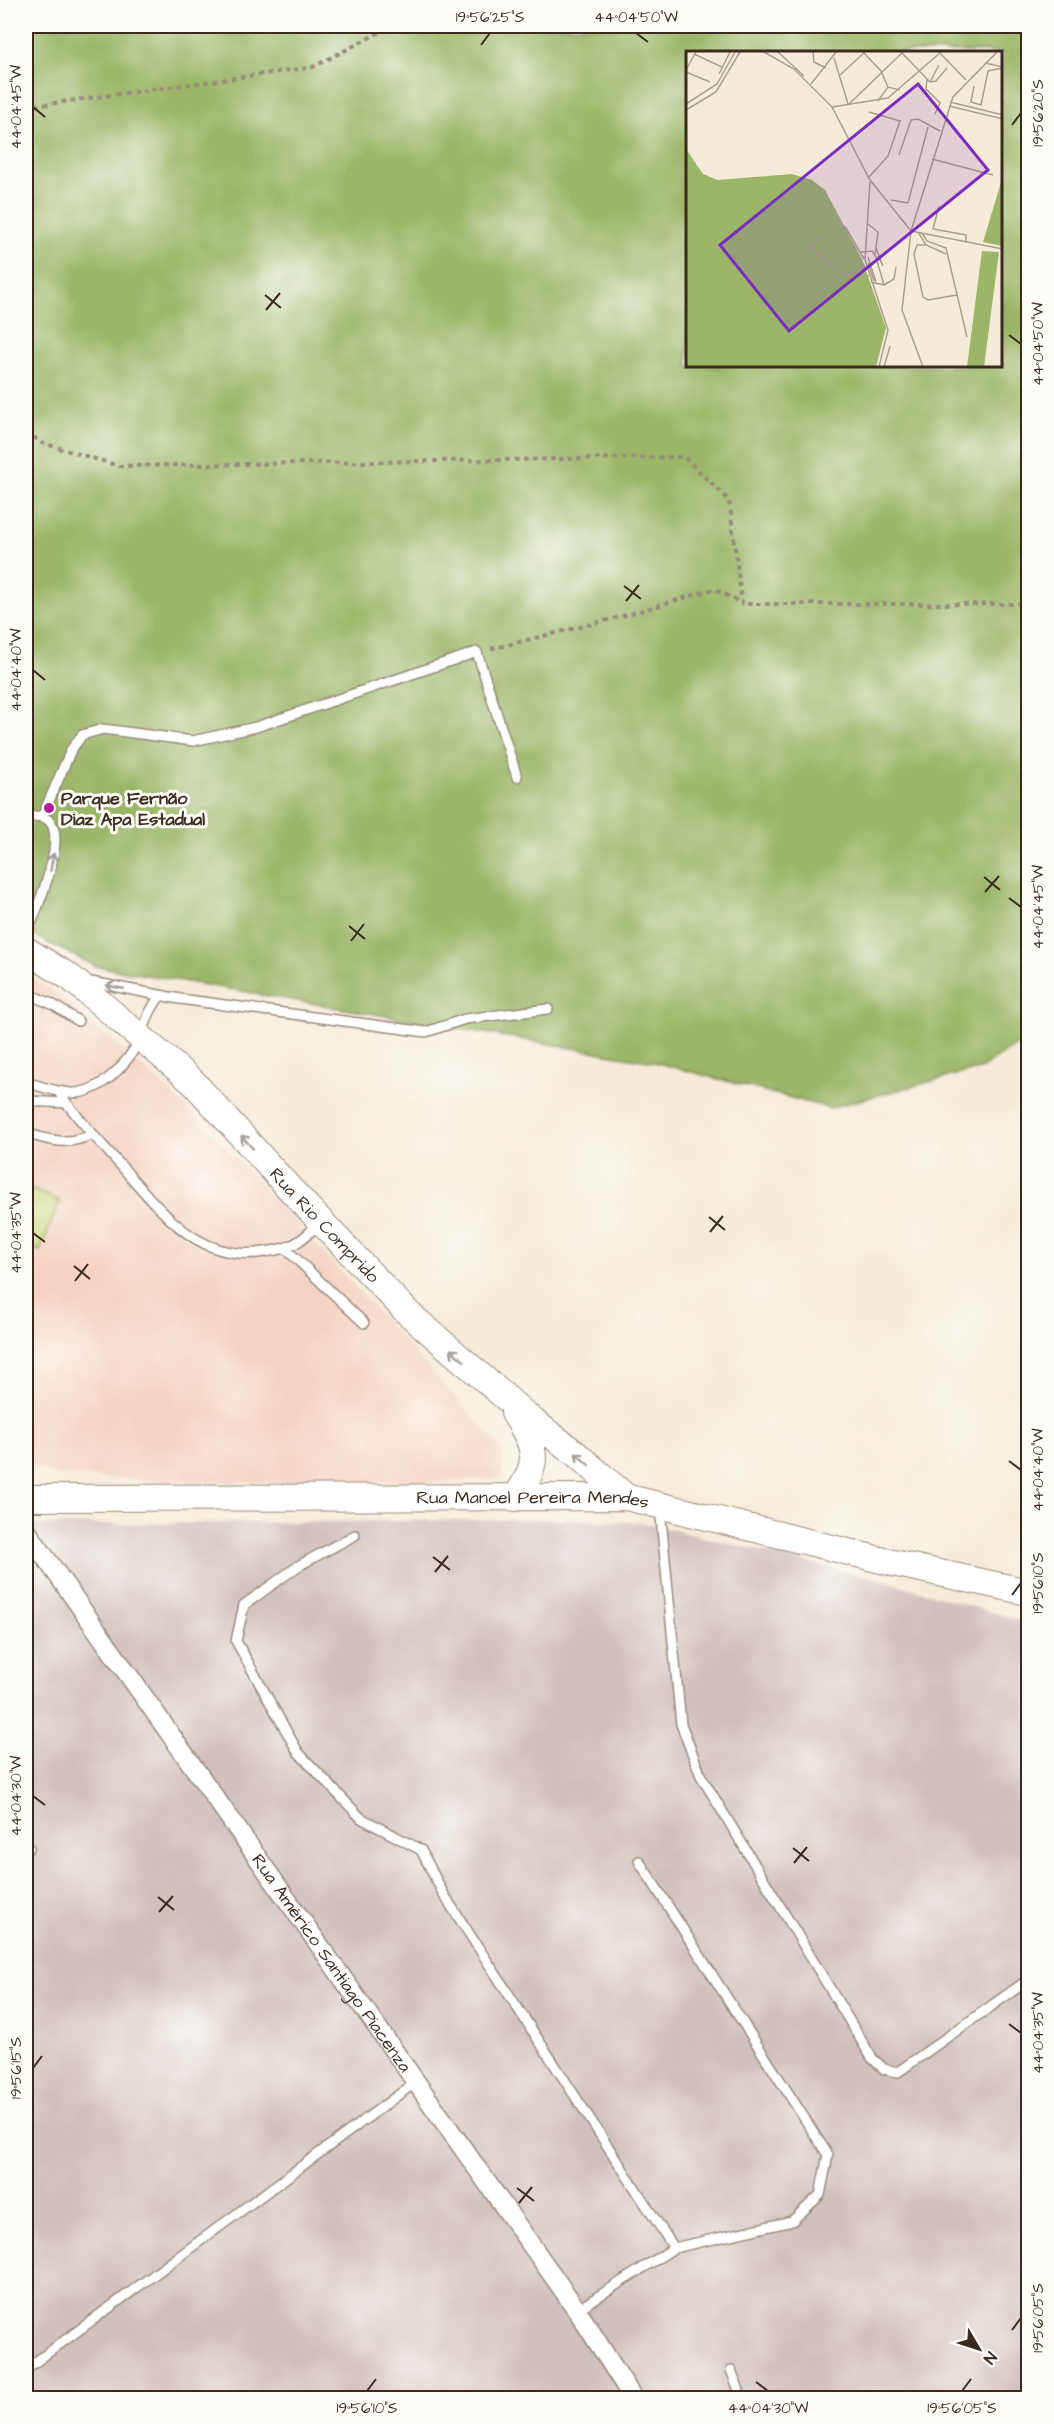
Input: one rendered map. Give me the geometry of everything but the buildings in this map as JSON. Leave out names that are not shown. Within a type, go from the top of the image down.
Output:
[{"type":"street","name":"Rua Rio Comprido","points":[[26,950],[70,978],[193,1082],[408,1313],[534,1422],[576,1453],[626,1497]]},
{"type":"street","points":[[501,1394],[533,1448],[533,1467],[529,1478],[515,1498]]},
{"type":"street","name":"Rua Manoel Pereira Mendes","points":[[26,1498],[626,1497],[893,1563],[1029,1592]]},
{"type":"street","name":"Rua Américo Santiago Piacenza","points":[[26,1530],[577,2310],[633,2398]]},
{"type":"lane","points":[[42,817],[71,750],[82,735],[103,729],[193,741],[256,727],[477,652],[517,777]]},
{"type":"lane","points":[[26,820],[42,817],[51,823],[56,833],[50,871],[26,937]]},
{"type":"lane","points":[[70,978],[160,996],[426,1032],[465,1019],[548,1009]]},
{"type":"lane","points":[[26,993],[52,1004],[78,1021]]},
{"type":"lane","points":[[26,1082],[73,1093],[95,1088],[116,1072],[140,1037],[143,1026],[160,996]]},
{"type":"lane","points":[[58,1091],[167,1218],[198,1241],[220,1251],[248,1255],[286,1249],[302,1241],[320,1221]]},
{"type":"lane","points":[[26,1101],[66,1103]]},
{"type":"lane","points":[[26,1133],[66,1143],[93,1134]]},
{"type":"lane","points":[[286,1249],[364,1323]]},
{"type":"lane","points":[[660,1506],[681,1725],[701,1776],[872,2058],[884,2069],[898,2072],[1029,1980]]},
{"type":"lane","points":[[354,1536],[298,1566],[244,1605],[236,1641],[298,1752],[361,1818],[421,1850],[444,1895],[674,2248]]},
{"type":"lane","points":[[577,2310],[674,2248],[792,2221],[820,2195],[828,2155],[639,1861]]},
{"type":"lane","points":[[26,2369],[416,2082]]},
{"type":"lane","points":[[731,2370],[742,2398]]},
{"type":"path","points":[[26,107],[313,67],[392,26]]},
{"type":"path","points":[[26,432],[42,443],[118,466],[684,457],[729,500],[742,604]]},
{"type":"path","points":[[477,652],[616,618],[714,589],[742,604],[1029,604]]},
{"type":"shaded area","points":[[26,973],[73,1006],[179,1100],[275,1199],[504,1451],[502,1478],[436,1482],[189,1482],[54,1475],[26,1465]]},
{"type":"shaded area","points":[[567,1519],[644,1523],[890,1582],[1028,1623],[1028,2398],[26,2398],[26,1525]]},
{"type":"green space","points":[[26,26],[1028,26],[1028,1037],[982,1068],[829,1108],[654,1062],[95,966],[26,932]]},
{"type":"green space","points":[[26,1187],[60,1201],[40,1251],[26,1245]]},
{"type":"place","name":"Parque Fernão Diaz Apa Estadual","points":[[49,808]]}]
